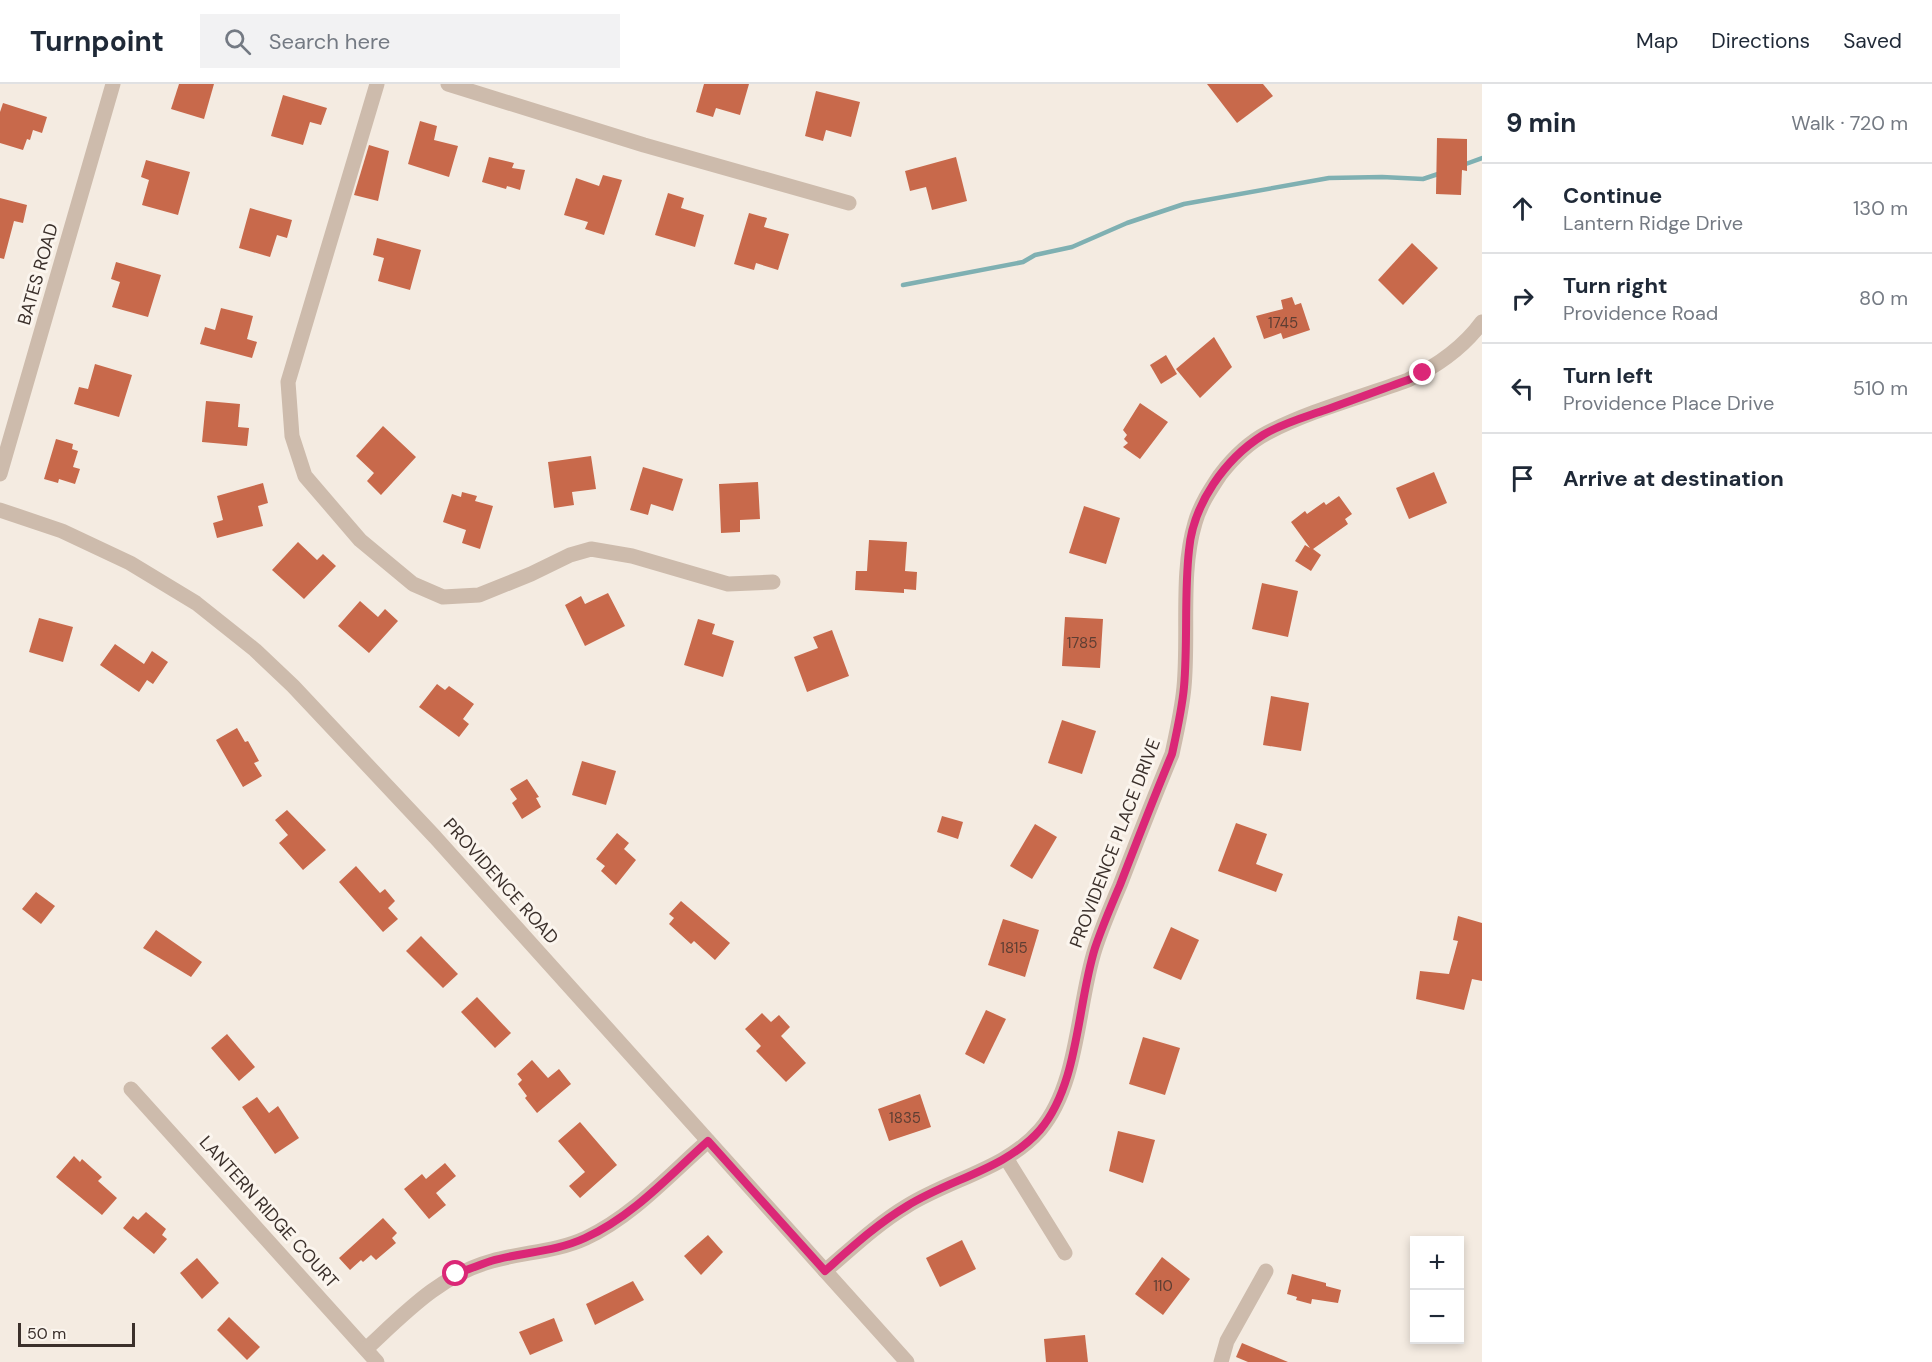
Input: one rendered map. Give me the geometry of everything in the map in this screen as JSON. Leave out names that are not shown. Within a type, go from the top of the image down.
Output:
[{"type":"street","name":"BATES ROAD","points":[[0,474],[113,84]]},
{"type":"street","points":[[377,84],[288,382],[292,436],[305,476],[360,540],[413,584],[442,597],[478,595],[531,574],[570,555],[591,549],[632,556],[728,584],[773,582]]},
{"type":"street","points":[[448,84],[644,145],[849,203]]},
{"type":"street","name":"PROVIDENCE PLACE DRIVE","points":[[825,1271],[875,1228],[907,1206],[939,1188],[1006,1158],[1023,1146],[1040,1130],[1061,1095],[1068,1073],[1095,947],[1172,754],[1180,721],[1184,687],[1189,548],[1195,522],[1207,494],[1231,461],[1265,434],[1290,422],[1423,373],[1452,353],[1482,322]]},
{"type":"street","name":"PROVIDENCE ROAD","points":[[0,510],[62,531],[130,563],[195,603],[255,650],[293,686],[435,837],[907,1362]]},
{"type":"street","name":"LANTERN RIDGE COURT","points":[[131,1089],[377,1362]]},
{"type":"street","points":[[366,1349],[424,1295],[456,1274],[492,1261],[561,1247],[607,1226],[634,1207],[708,1141]]},
{"type":"street","points":[[1006,1158],[1065,1253]]},
{"type":"street","points":[[1221,1362],[1227,1341],[1266,1271]]},
{"type":"building","points":[[179,84],[214,84],[204,119],[171,109]]},
{"type":"building","points":[[704,84],[749,84],[740,115],[716,108],[713,117],[696,112]]},
{"type":"building","points":[[1207,84],[1263,84],[1273,96],[1237,123]]},
{"type":"building","points":[[816,91],[860,102],[851,137],[826,130],[823,141],[805,136]]},
{"type":"building","points":[[283,95],[327,108],[321,125],[310,122],[303,145],[271,136]]},
{"type":"building","points":[[3,103],[47,117],[42,133],[33,130],[23,150],[0,143],[0,112]]},
{"type":"building","points":[[420,121],[437,126],[434,140],[458,146],[449,177],[408,164]]},
{"type":"building","points":[[1437,138],[1467,139],[1467,171],[1462,170],[1461,195],[1436,194]]},
{"type":"building","points":[[369,145],[389,151],[378,201],[354,195]]},
{"type":"building","points":[[489,157],[514,163],[512,168],[525,170],[520,190],[507,186],[506,189],[482,182]]},
{"type":"building","points":[[956,157],[967,201],[932,210],[926,187],[910,191],[905,171]]},
{"type":"building","points":[[146,160],[190,172],[178,215],[142,205],[149,180],[141,177]]},
{"type":"building","points":[[603,175],[622,180],[604,235],[585,229],[588,222],[564,215],[576,178],[599,186]]},
{"type":"building","points":[[668,193],[684,198],[681,208],[704,215],[695,247],[655,235]]},
{"type":"building","points":[[0,198],[27,205],[23,223],[14,221],[4,259],[0,258]]},
{"type":"building","points":[[250,208],[292,220],[287,238],[277,235],[270,257],[239,248]]},
{"type":"building","points":[[749,213],[767,218],[764,227],[789,234],[778,270],[756,263],[754,270],[734,264]]},
{"type":"building","points":[[377,238],[421,250],[410,290],[378,281],[384,258],[373,255]]},
{"type":"building","points":[[1412,243],[1438,268],[1403,305],[1378,280]]},
{"type":"building","points":[[116,262],[161,275],[148,317],[112,307],[120,282],[111,279]]},
{"type":"building","points":[[1292,297],[1295,305],[1301,303],[1310,330],[1283,339],[1281,333],[1264,339],[1256,316],[1283,309],[1281,300]]},
{"type":"building","points":[[221,308],[253,316],[247,339],[257,342],[252,358],[200,344],[205,327],[215,330]]},
{"type":"building","points":[[1214,337],[1232,367],[1200,398],[1176,369]]},
{"type":"building","points":[[1166,355],[1177,374],[1161,384],[1150,365]]},
{"type":"building","points":[[95,364],[132,375],[119,417],[74,404],[79,387],[88,389]]},
{"type":"building","points":[[206,401],[240,404],[238,427],[249,428],[247,446],[202,442]]},
{"type":"building","points":[[1140,403],[1168,422],[1140,459],[1123,447],[1128,443],[1124,439],[1127,435],[1123,430]]},
{"type":"building","points":[[383,426],[416,457],[381,495],[367,481],[374,473],[356,456]]},
{"type":"building","points":[[56,439],[73,444],[72,449],[78,451],[73,467],[80,469],[75,484],[59,479],[58,483],[44,479]]},
{"type":"building","points":[[591,456],[596,489],[572,492],[574,505],[554,508],[548,462]]},
{"type":"building","points":[[643,467],[683,479],[673,511],[651,504],[648,515],[630,510]]},
{"type":"building","points":[[1434,472],[1447,503],[1409,519],[1396,488]]},
{"type":"building","points":[[758,482],[760,519],[740,520],[740,532],[721,533],[719,484]]},
{"type":"building","points":[[263,483],[268,503],[258,506],[263,526],[217,538],[213,523],[223,520],[217,496]]},
{"type":"building","points":[[462,492],[477,496],[475,501],[493,506],[480,549],[462,543],[466,530],[443,522],[452,494],[461,497]]},
{"type":"building","points":[[1339,496],[1352,514],[1345,519],[1348,524],[1313,549],[1321,555],[1311,571],[1295,561],[1305,545],[1310,548],[1291,522],[1305,511],[1307,514],[1324,502],[1326,505]]},
{"type":"building","points":[[1084,506],[1120,518],[1106,564],[1069,553]]},
{"type":"building","points":[[869,540],[907,542],[905,571],[917,572],[916,590],[904,589],[904,593],[855,590],[856,571],[867,571]]},
{"type":"building","points":[[298,542],[317,560],[323,554],[336,566],[304,599],[272,570]]},
{"type":"building","points":[[1262,583],[1298,591],[1288,637],[1252,629]]},
{"type":"building","points":[[608,593],[625,626],[585,646],[565,605],[581,596],[585,604]]},
{"type":"building","points":[[360,601],[378,617],[385,609],[398,621],[369,653],[338,626]]},
{"type":"building","points":[[1065,617],[1103,619],[1100,668],[1062,666]]},
{"type":"building","points":[[39,618],[73,627],[63,662],[29,652]]},
{"type":"building","points":[[698,619],[715,624],[712,634],[734,641],[723,677],[684,665]]},
{"type":"building","points":[[832,630],[849,676],[807,692],[794,657],[818,648],[813,637]]},
{"type":"building","points":[[115,644],[144,664],[152,651],[168,662],[153,684],[147,680],[139,692],[100,665]]},
{"type":"building","points":[[437,684],[445,690],[449,686],[474,704],[463,719],[469,724],[459,737],[419,707]]},
{"type":"building","points":[[1271,696],[1309,703],[1301,751],[1263,745]]},
{"type":"building","points":[[1062,720],[1096,731],[1082,774],[1048,763]]},
{"type":"building","points":[[237,728],[245,742],[248,741],[259,761],[254,763],[262,776],[243,787],[216,740]]},
{"type":"building","points":[[582,761],[616,771],[606,805],[572,795]]},
{"type":"building","points":[[527,779],[539,797],[536,798],[541,807],[522,819],[512,803],[517,799],[510,789]]},
{"type":"building","points":[[287,810],[326,850],[303,870],[279,843],[288,835],[275,820]]},
{"type":"building","points":[[942,816],[963,822],[958,839],[937,832]]},
{"type":"building","points":[[1236,823],[1267,834],[1256,864],[1283,874],[1276,892],[1218,871]]},
{"type":"building","points":[[1035,824],[1057,837],[1032,879],[1010,866]]},
{"type":"building","points":[[617,833],[629,843],[624,849],[636,860],[616,885],[601,871],[605,866],[596,859]]},
{"type":"building","points":[[356,866],[380,893],[385,889],[395,901],[388,908],[398,919],[383,932],[339,882]]},
{"type":"building","points":[[36,892],[55,906],[41,924],[22,909]]},
{"type":"building","points":[[681,901],[730,943],[715,960],[694,941],[691,944],[669,924],[674,918],[669,914]]},
{"type":"building","points":[[1458,916],[1482,923],[1482,981],[1472,979],[1464,1010],[1416,999],[1420,971],[1449,974],[1458,941],[1453,940]]},
{"type":"building","points":[[1003,919],[1039,930],[1025,977],[988,965]]},
{"type":"building","points":[[1171,927],[1199,940],[1181,980],[1153,968]]},
{"type":"building","points":[[156,930],[202,962],[191,977],[143,948]]},
{"type":"building","points":[[421,936],[458,974],[443,988],[406,951]]},
{"type":"building","points":[[477,997],[511,1033],[495,1048],[461,1012]]},
{"type":"building","points":[[986,1010],[1006,1019],[984,1064],[965,1054]]},
{"type":"building","points":[[762,1013],[771,1022],[779,1015],[790,1027],[781,1036],[806,1063],[786,1082],[756,1051],[761,1046],[745,1029]]},
{"type":"building","points":[[227,1034],[255,1067],[239,1081],[211,1048]]},
{"type":"building","points":[[1143,1037],[1180,1048],[1165,1095],[1129,1084]]},
{"type":"building","points":[[532,1060],[548,1078],[559,1069],[571,1084],[537,1113],[525,1098],[527,1096],[518,1084],[522,1080],[517,1074]]},
{"type":"building","points":[[920,1094],[931,1127],[889,1141],[878,1109]]},
{"type":"building","points":[[257,1097],[269,1113],[278,1106],[299,1138],[275,1154],[242,1107]]},
{"type":"building","points":[[580,1122],[617,1165],[580,1198],[569,1186],[585,1172],[558,1141]]},
{"type":"building","points":[[1118,1131],[1155,1140],[1143,1183],[1109,1171]]},
{"type":"building","points":[[74,1156],[80,1162],[82,1159],[102,1177],[98,1181],[117,1198],[102,1215],[56,1177]]},
{"type":"building","points":[[445,1163],[456,1176],[436,1193],[446,1205],[429,1219],[404,1189],[422,1174],[426,1179]]},
{"type":"building","points":[[146,1212],[166,1229],[162,1235],[167,1239],[154,1254],[123,1228],[133,1216],[138,1220]]},
{"type":"building","points":[[383,1218],[397,1233],[392,1238],[396,1243],[376,1260],[371,1255],[350,1270],[339,1258]]},
{"type":"building","points":[[708,1235],[723,1252],[701,1275],[684,1256]]},
{"type":"building","points":[[962,1240],[976,1269],[940,1287],[926,1258]]},
{"type":"building","points":[[1162,1257],[1190,1279],[1163,1315],[1135,1294]]},
{"type":"building","points":[[197,1258],[219,1283],[202,1299],[180,1273]]},
{"type":"building","points":[[1292,1274],[1326,1283],[1326,1286],[1341,1290],[1338,1303],[1312,1299],[1311,1304],[1296,1300],[1297,1297],[1287,1294]]},
{"type":"building","points":[[633,1281],[644,1300],[595,1325],[586,1304]]},
{"type":"building","points":[[229,1317],[260,1347],[247,1360],[217,1330]]},
{"type":"building","points":[[554,1318],[563,1341],[530,1355],[519,1332]]},
{"type":"building","points":[[1085,1335],[1088,1362],[1046,1362],[1044,1339]]},
{"type":"building","points":[[1242,1343],[1288,1362],[1248,1362],[1236,1357]]},
{"type":"waterway","points":[[1463,165],[1482,158]]},
{"type":"waterway","points":[[903,285],[1023,262],[1035,255],[1072,247],[1127,223],[1184,204],[1329,178],[1423,179],[1441,173]]},
{"type":"route","points":[[456,1274],[492,1261],[561,1247],[585,1238],[634,1207],[708,1141],[825,1271],[875,1228],[907,1206],[939,1188],[1006,1158],[1023,1146],[1040,1130],[1061,1095],[1068,1073],[1095,947],[1172,754],[1180,721],[1184,687],[1189,548],[1195,522],[1207,494],[1231,461],[1265,434],[1290,422],[1423,373]]}]
